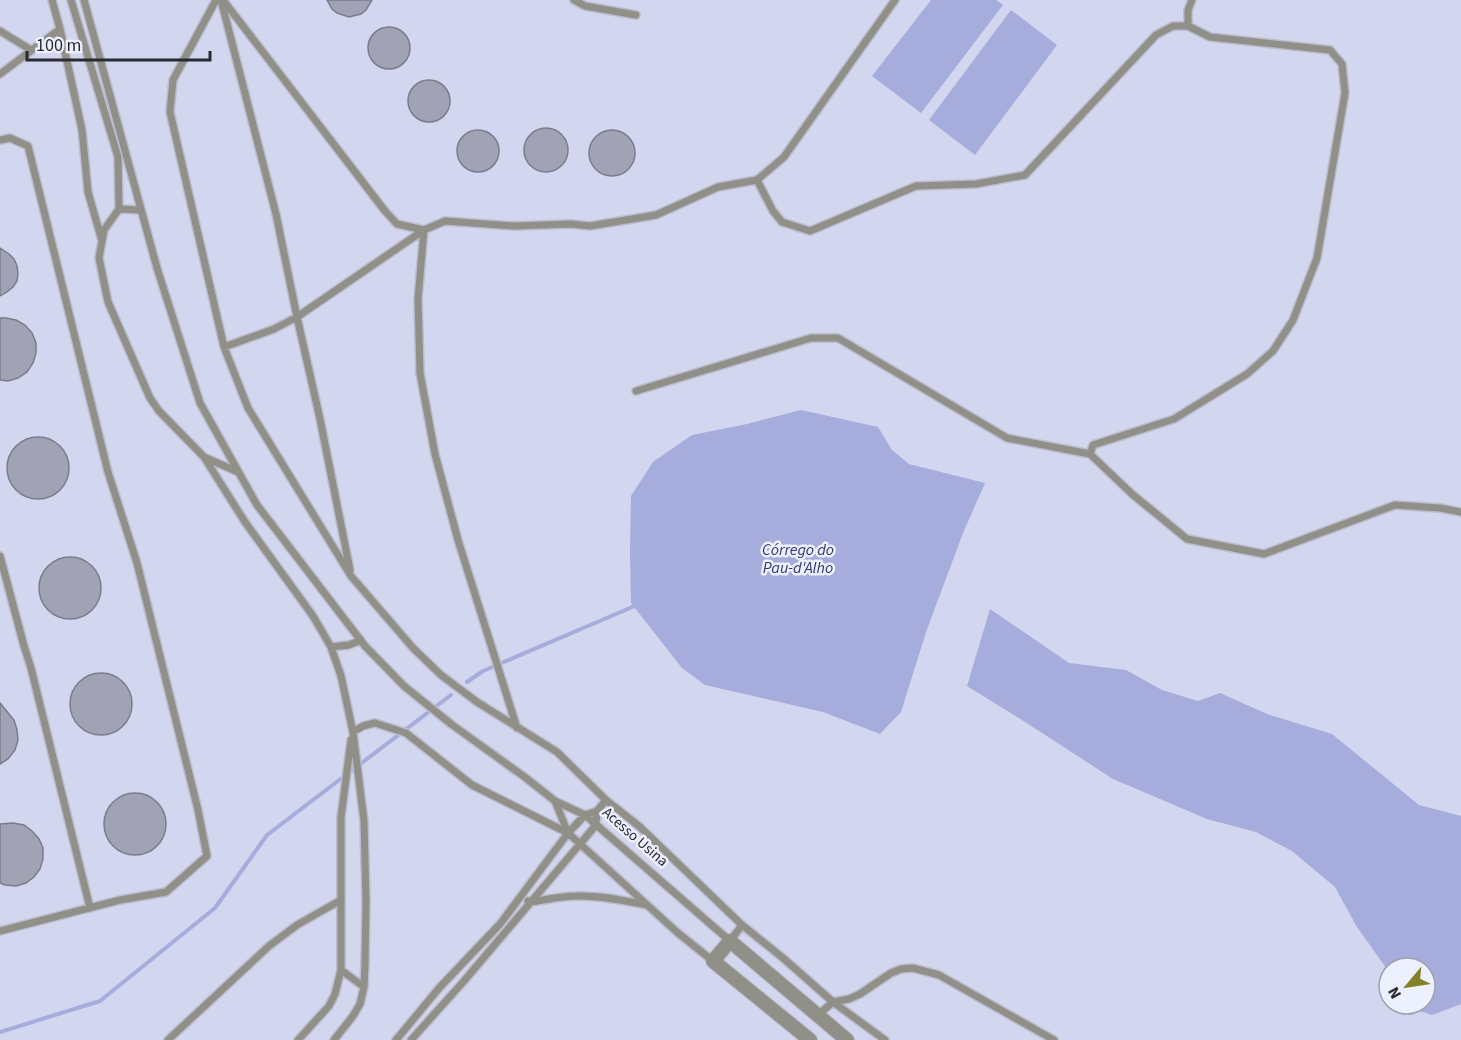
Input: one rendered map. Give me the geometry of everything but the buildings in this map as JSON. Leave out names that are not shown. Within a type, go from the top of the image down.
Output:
[{"type":"street","points":[[730,941],[713,961],[803,1038],[818,1015]]},
{"type":"street","name":"Acesso Usina","points":[[730,941],[847,1040]]},
{"type":"lane","points":[[52,0],[82,130],[88,192],[102,242]]},
{"type":"lane","points":[[71,0],[118,157],[118,209],[104,230],[99,258],[108,302],[150,398],[159,411],[204,457],[245,522],[313,616],[331,647],[341,676],[352,732],[364,821],[366,922],[364,987],[360,1004],[334,1040]]},
{"type":"lane","points":[[84,0],[157,268],[200,403],[257,505],[361,640],[404,686],[555,801],[568,834]]},
{"type":"lane","points":[[220,0],[385,211],[397,224],[424,230]]},
{"type":"lane","points":[[220,0],[276,214],[321,419],[351,576]]},
{"type":"lane","points":[[220,0],[173,80],[170,112],[224,347],[248,408],[351,576],[413,648],[441,675],[477,702],[557,752],[606,800],[640,827],[742,925],[833,1002],[885,1040]]},
{"type":"lane","points":[[574,0],[585,6],[636,15]]},
{"type":"lane","points":[[224,347],[274,329],[297,317],[424,230],[445,221],[514,226],[571,224],[590,226],[656,215],[718,187],[757,180],[784,157],[895,0]]},
{"type":"lane","points":[[1188,26],[1188,10],[1192,0]]},
{"type":"lane","points":[[757,180],[772,211],[782,222],[810,231],[916,186],[976,184],[1024,175],[1156,35],[1173,26],[1188,26],[1210,37],[1330,50],[1342,64],[1345,93],[1317,258],[1293,320],[1273,351],[1247,374],[1174,419],[1093,445],[1090,454]]},
{"type":"lane","points":[[0,74],[60,29]]},
{"type":"lane","points":[[0,31],[31,50]]},
{"type":"lane","points":[[0,140],[10,138],[28,146],[108,472],[137,563],[198,810],[207,856],[166,891],[120,900],[0,931]]},
{"type":"lane","points":[[118,209],[141,210]]},
{"type":"lane","points":[[424,230],[418,300],[420,373],[435,454],[458,540],[518,728]]},
{"type":"lane","points":[[636,391],[811,338],[838,338],[1007,438],[1090,454],[1132,494],[1187,539],[1264,554],[1395,505],[1461,512]]},
{"type":"lane","points":[[204,457],[238,472]]},
{"type":"lane","points":[[0,556],[31,668],[90,908]]},
{"type":"lane","points":[[331,647],[349,645],[361,640]]},
{"type":"lane","points":[[352,732],[375,723],[406,733],[472,785],[568,834],[678,933],[713,961]]},
{"type":"lane","points":[[298,1040],[329,1006],[335,994],[340,970],[341,817],[352,732]]},
{"type":"lane","points":[[396,1040],[440,987],[501,924],[568,834],[585,815],[597,811],[606,800]]},
{"type":"lane","name":"Acesso Usina","points":[[555,801],[585,815],[730,941]]},
{"type":"lane","points":[[411,1040],[596,825],[597,811]]},
{"type":"lane","points":[[522,896],[530,903]]},
{"type":"lane","points":[[530,903],[557,897],[579,896],[647,904]]},
{"type":"lane","points":[[168,1040],[269,946],[297,925],[341,900]]},
{"type":"lane","points":[[730,941],[742,925]]},
{"type":"lane","points":[[818,1015],[833,1002],[860,994],[891,973],[913,968],[939,975],[1054,1040]]},
{"type":"lane","points":[[340,970],[364,987]]},
{"type":"shaded area","points":[[0,0],[1461,0],[1461,1040],[0,1040]]},
{"type":"water","points":[[931,0],[996,0],[1003,5],[921,113],[872,76]]},
{"type":"water","points":[[1011,10],[1057,45],[975,155],[929,120]]},
{"type":"water","name":"Córrego do Pau-d'Alho","points":[[801,410],[878,427],[892,450],[909,464],[985,483],[963,533],[926,632],[901,712],[880,734],[823,712],[705,685],[682,668],[631,603],[631,496],[653,462],[692,435]]},
{"type":"water","points":[[990,609],[1069,663],[1126,670],[1162,690],[1198,701],[1220,693],[1267,714],[1332,734],[1419,805],[1461,816],[1461,1004],[1437,1013],[1437,956],[1378,956],[1357,927],[1335,887],[1292,851],[1256,832],[1207,819],[1113,779],[967,686]]},
{"type":"waterway","points":[[467,682],[483,671],[637,605]]},
{"type":"waterway","points":[[0,1032],[100,1001],[215,908],[267,835],[451,695]]}]
